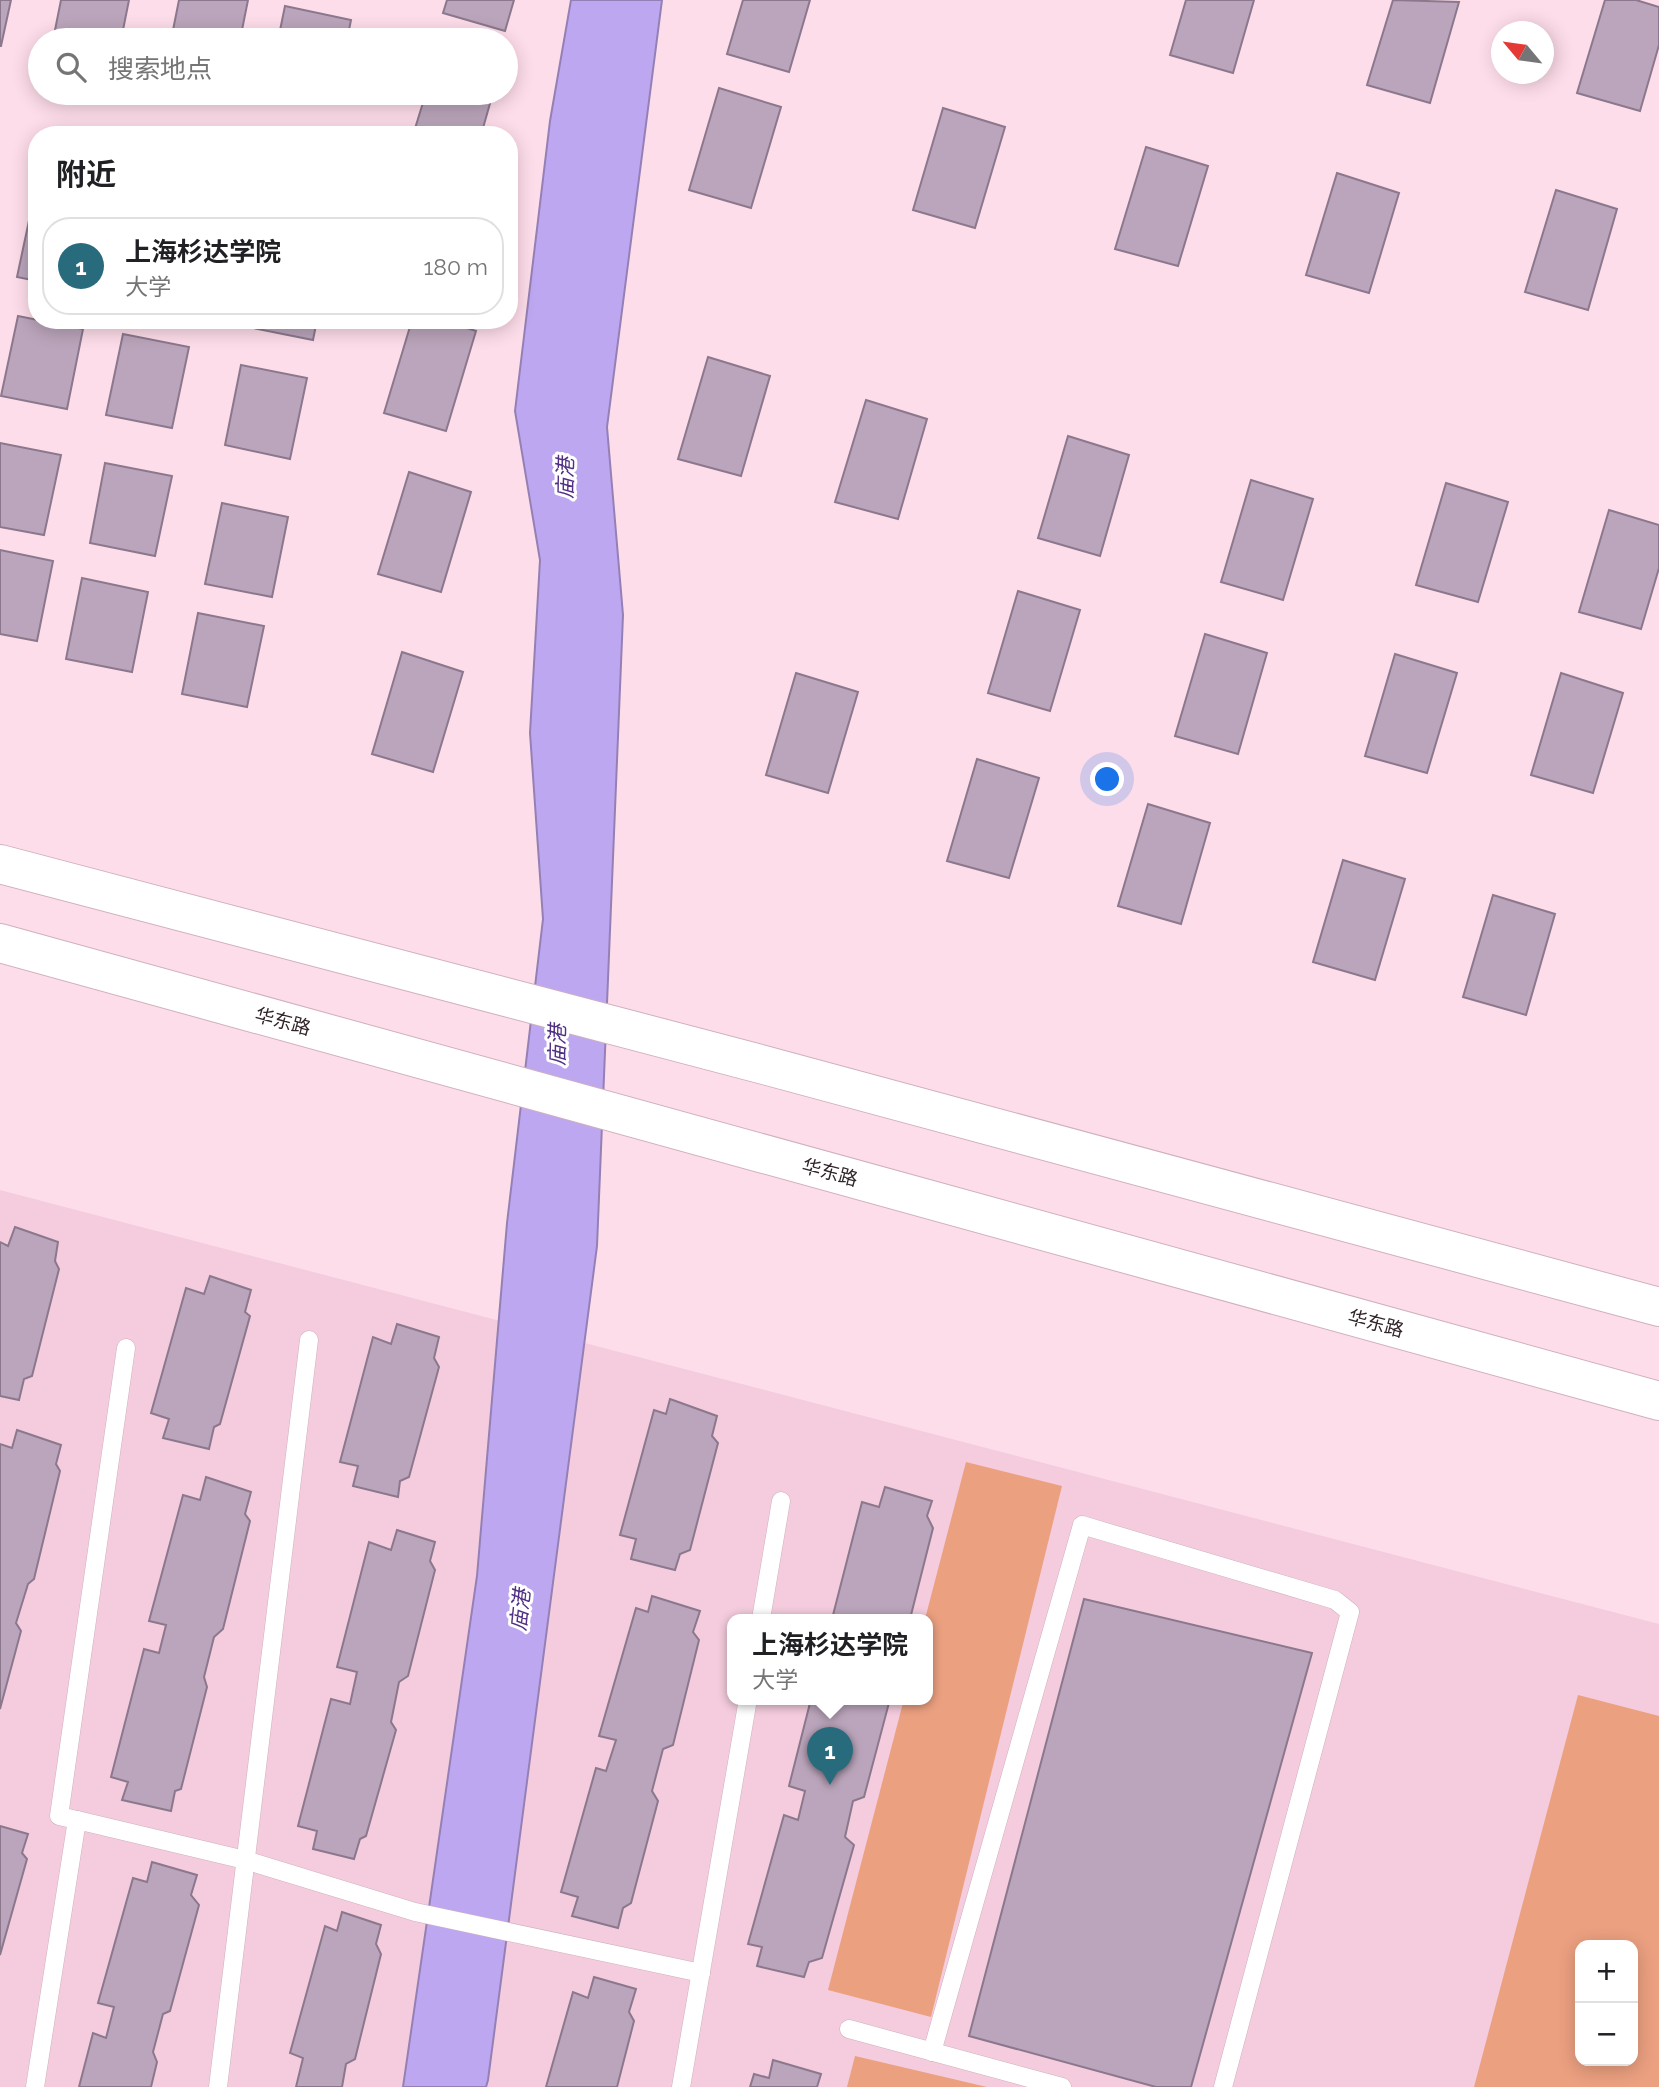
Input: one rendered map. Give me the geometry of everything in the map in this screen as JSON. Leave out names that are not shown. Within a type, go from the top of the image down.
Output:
[{"type":"highway","points":[[0,864],[651,1035],[1659,1307]]},
{"type":"highway","name":"华东路","points":[[0,943],[1659,1401]]},
{"type":"lane","points":[[218,2087],[309,1340]]},
{"type":"lane","points":[[126,1348],[59,1816],[245,1860],[415,1912],[701,1973]]},
{"type":"lane","points":[[762,1614],[781,1501]]},
{"type":"lane","points":[[932,2052],[1082,1525],[1335,1600],[1350,1612],[1223,2087]]},
{"type":"lane","points":[[681,2087],[747,1705]]},
{"type":"lane","points":[[34,2087],[77,1820]]},
{"type":"lane","points":[[849,2029],[1062,2087]]},
{"type":"shaded area","points":[[0,1190],[1659,1624],[1659,2087],[0,2087]]},
{"type":"shaded area","points":[[966,1462],[1062,1486],[931,2017],[828,1990],[902,1705],[933,1705],[933,1614],[926,1614]]},
{"type":"shaded area","points":[[1578,1695],[1659,1716],[1659,2087],[1474,2087]]},
{"type":"shaded area","points":[[855,2056],[987,2087],[847,2087]]},
{"type":"water","name":"庙港","points":[[571,0],[662,0],[607,427],[623,615],[597,1246],[488,2080],[486,2087],[403,2087],[477,1576],[507,1223],[543,919],[530,733],[540,560],[515,411],[550,121]]},
{"type":"building","points":[[0,0],[11,0],[1,46],[0,46]]},
{"type":"building","points":[[61,0],[129,0],[123,28],[55,28]]},
{"type":"building","points":[[179,0],[248,0],[242,28],[173,28]]},
{"type":"building","points":[[447,0],[514,0],[506,28],[495,28],[443,13]]},
{"type":"building","points":[[743,0],[810,0],[789,72],[727,54]]},
{"type":"building","points":[[1186,0],[1254,0],[1233,73],[1170,55]]},
{"type":"building","points":[[1393,0],[1459,2],[1430,103],[1367,85]]},
{"type":"building","points":[[1605,0],[1636,0],[1659,7],[1659,45],[1640,111],[1577,93]]},
{"type":"building","points":[[285,6],[351,20],[349,28],[280,28]]},
{"type":"building","points":[[719,88],[781,107],[751,208],[689,190]]},
{"type":"building","points":[[422,105],[490,105],[484,126],[416,126]]},
{"type":"building","points":[[943,108],[1005,127],[975,228],[913,210]]},
{"type":"building","points":[[1146,147],[1208,166],[1178,266],[1115,249]]},
{"type":"building","points":[[1337,173],[1399,193],[1369,293],[1306,275]]},
{"type":"building","points":[[1556,190],[1617,209],[1588,310],[1525,292]]},
{"type":"building","points":[[28,225],[28,279],[17,277]]},
{"type":"building","points":[[18,316],[28,318],[28,329],[83,329],[67,409],[1,396]]},
{"type":"building","points":[[258,329],[315,329],[313,340]]},
{"type":"building","points":[[409,329],[476,331],[446,431],[384,413]]},
{"type":"building","points":[[123,334],[189,347],[172,428],[106,415]]},
{"type":"building","points":[[708,357],[770,376],[741,476],[678,459]]},
{"type":"building","points":[[241,365],[307,378],[290,459],[225,445]]},
{"type":"building","points":[[866,400],[927,419],[898,519],[835,502]]},
{"type":"building","points":[[1068,436],[1129,455],[1100,556],[1038,538]]},
{"type":"building","points":[[0,443],[61,455],[44,535],[0,527]]},
{"type":"building","points":[[105,463],[172,476],[155,556],[90,543]]},
{"type":"building","points":[[409,472],[471,492],[441,592],[378,574]]},
{"type":"building","points":[[1251,480],[1313,499],[1283,600],[1221,582]]},
{"type":"building","points":[[1446,483],[1508,502],[1478,602],[1416,585]]},
{"type":"building","points":[[222,503],[288,517],[272,597],[205,584]]},
{"type":"building","points":[[1609,510],[1659,525],[1659,568],[1641,629],[1579,612]]},
{"type":"building","points":[[0,550],[53,561],[37,641],[0,634]]},
{"type":"building","points":[[82,578],[148,592],[132,672],[66,659]]},
{"type":"building","points":[[1018,591],[1080,610],[1050,711],[988,693]]},
{"type":"building","points":[[198,613],[264,626],[247,707],[182,694]]},
{"type":"building","points":[[1205,634],[1267,653],[1238,754],[1175,736]]},
{"type":"building","points":[[402,652],[463,672],[433,772],[372,754]]},
{"type":"building","points":[[1395,654],[1457,673],[1427,773],[1365,756]]},
{"type":"building","points":[[796,673],[858,692],[828,793],[766,775]]},
{"type":"building","points":[[1561,673],[1623,693],[1593,793],[1531,775]]},
{"type":"building","points":[[977,759],[1039,778],[1009,878],[947,861]]},
{"type":"building","points":[[1148,804],[1210,823],[1181,924],[1118,906]]},
{"type":"building","points":[[1343,860],[1405,879],[1375,980],[1313,962]]},
{"type":"building","points":[[1493,895],[1555,914],[1526,1015],[1463,997]]},
{"type":"building","points":[[15,1227],[58,1242],[55,1261],[59,1269],[32,1376],[24,1379],[19,1400],[0,1396],[0,1242],[8,1246]]},
{"type":"building","points":[[210,1276],[251,1290],[245,1312],[250,1316],[220,1424],[214,1427],[209,1449],[163,1438],[169,1419],[151,1413],[186,1288],[204,1294]]},
{"type":"building","points":[[397,1324],[439,1337],[434,1358],[439,1367],[409,1477],[400,1481],[398,1497],[353,1486],[358,1466],[340,1462],[373,1337],[391,1344]]},
{"type":"building","points":[[670,1399],[717,1416],[712,1436],[718,1443],[690,1550],[680,1554],[675,1570],[631,1559],[636,1539],[620,1535],[654,1410],[666,1414]]},
{"type":"building","points":[[17,1430],[61,1445],[56,1464],[60,1471],[34,1579],[28,1584],[16,1623],[21,1631],[0,1709],[0,1444],[12,1448]]},
{"type":"building","points":[[206,1477],[251,1492],[245,1514],[250,1521],[223,1629],[214,1637],[204,1677],[207,1687],[181,1789],[175,1791],[171,1811],[122,1800],[128,1782],[111,1777],[144,1649],[159,1653],[166,1625],[149,1621],[183,1495],[200,1500]]},
{"type":"building","points":[[885,1487],[932,1501],[927,1516],[933,1528],[911,1614],[833,1614],[862,1502],[879,1507]]},
{"type":"building","points":[[397,1530],[435,1542],[430,1561],[435,1570],[408,1676],[399,1682],[391,1722],[396,1730],[366,1836],[360,1839],[354,1859],[313,1849],[317,1831],[298,1826],[331,1699],[350,1704],[357,1672],[337,1667],[369,1542],[391,1550]]},
{"type":"building","points":[[652,1596],[700,1611],[693,1632],[699,1640],[673,1745],[663,1749],[652,1791],[658,1801],[631,1903],[623,1908],[618,1928],[572,1916],[578,1897],[561,1892],[596,1768],[606,1771],[616,1740],[599,1736],[636,1608],[648,1612]]},
{"type":"building","points":[[1084,1599],[1312,1653],[1191,2087],[1156,2087],[969,2036]]},
{"type":"building","points":[[809,1705],[888,1705],[864,1797],[853,1801],[845,1837],[854,1845],[822,1958],[809,1962],[804,1977],[757,1966],[762,1947],[748,1944],[784,1815],[798,1820],[805,1791],[789,1786]]},
{"type":"building","points":[[0,1826],[28,1834],[22,1853],[27,1859],[0,1955]]},
{"type":"building","points":[[152,1862],[197,1875],[191,1895],[199,1905],[170,2011],[163,2014],[153,2052],[157,2062],[151,2087],[79,2087],[93,2033],[106,2038],[114,2007],[98,2003],[133,1878],[147,1882]]},
{"type":"building","points":[[342,1912],[381,1925],[376,1944],[381,1954],[355,2059],[346,2064],[342,2087],[296,2087],[303,2058],[290,2053],[325,1926],[337,1931]]},
{"type":"building","points":[[594,1977],[636,1989],[629,2012],[634,2021],[617,2087],[546,2087],[573,1992],[588,1998]]},
{"type":"building","points":[[773,2060],[821,2074],[817,2087],[750,2087],[754,2074],[769,2078]]},
{"type":"place","name":"上海杉达学院","points":[[830,1785]]}]
